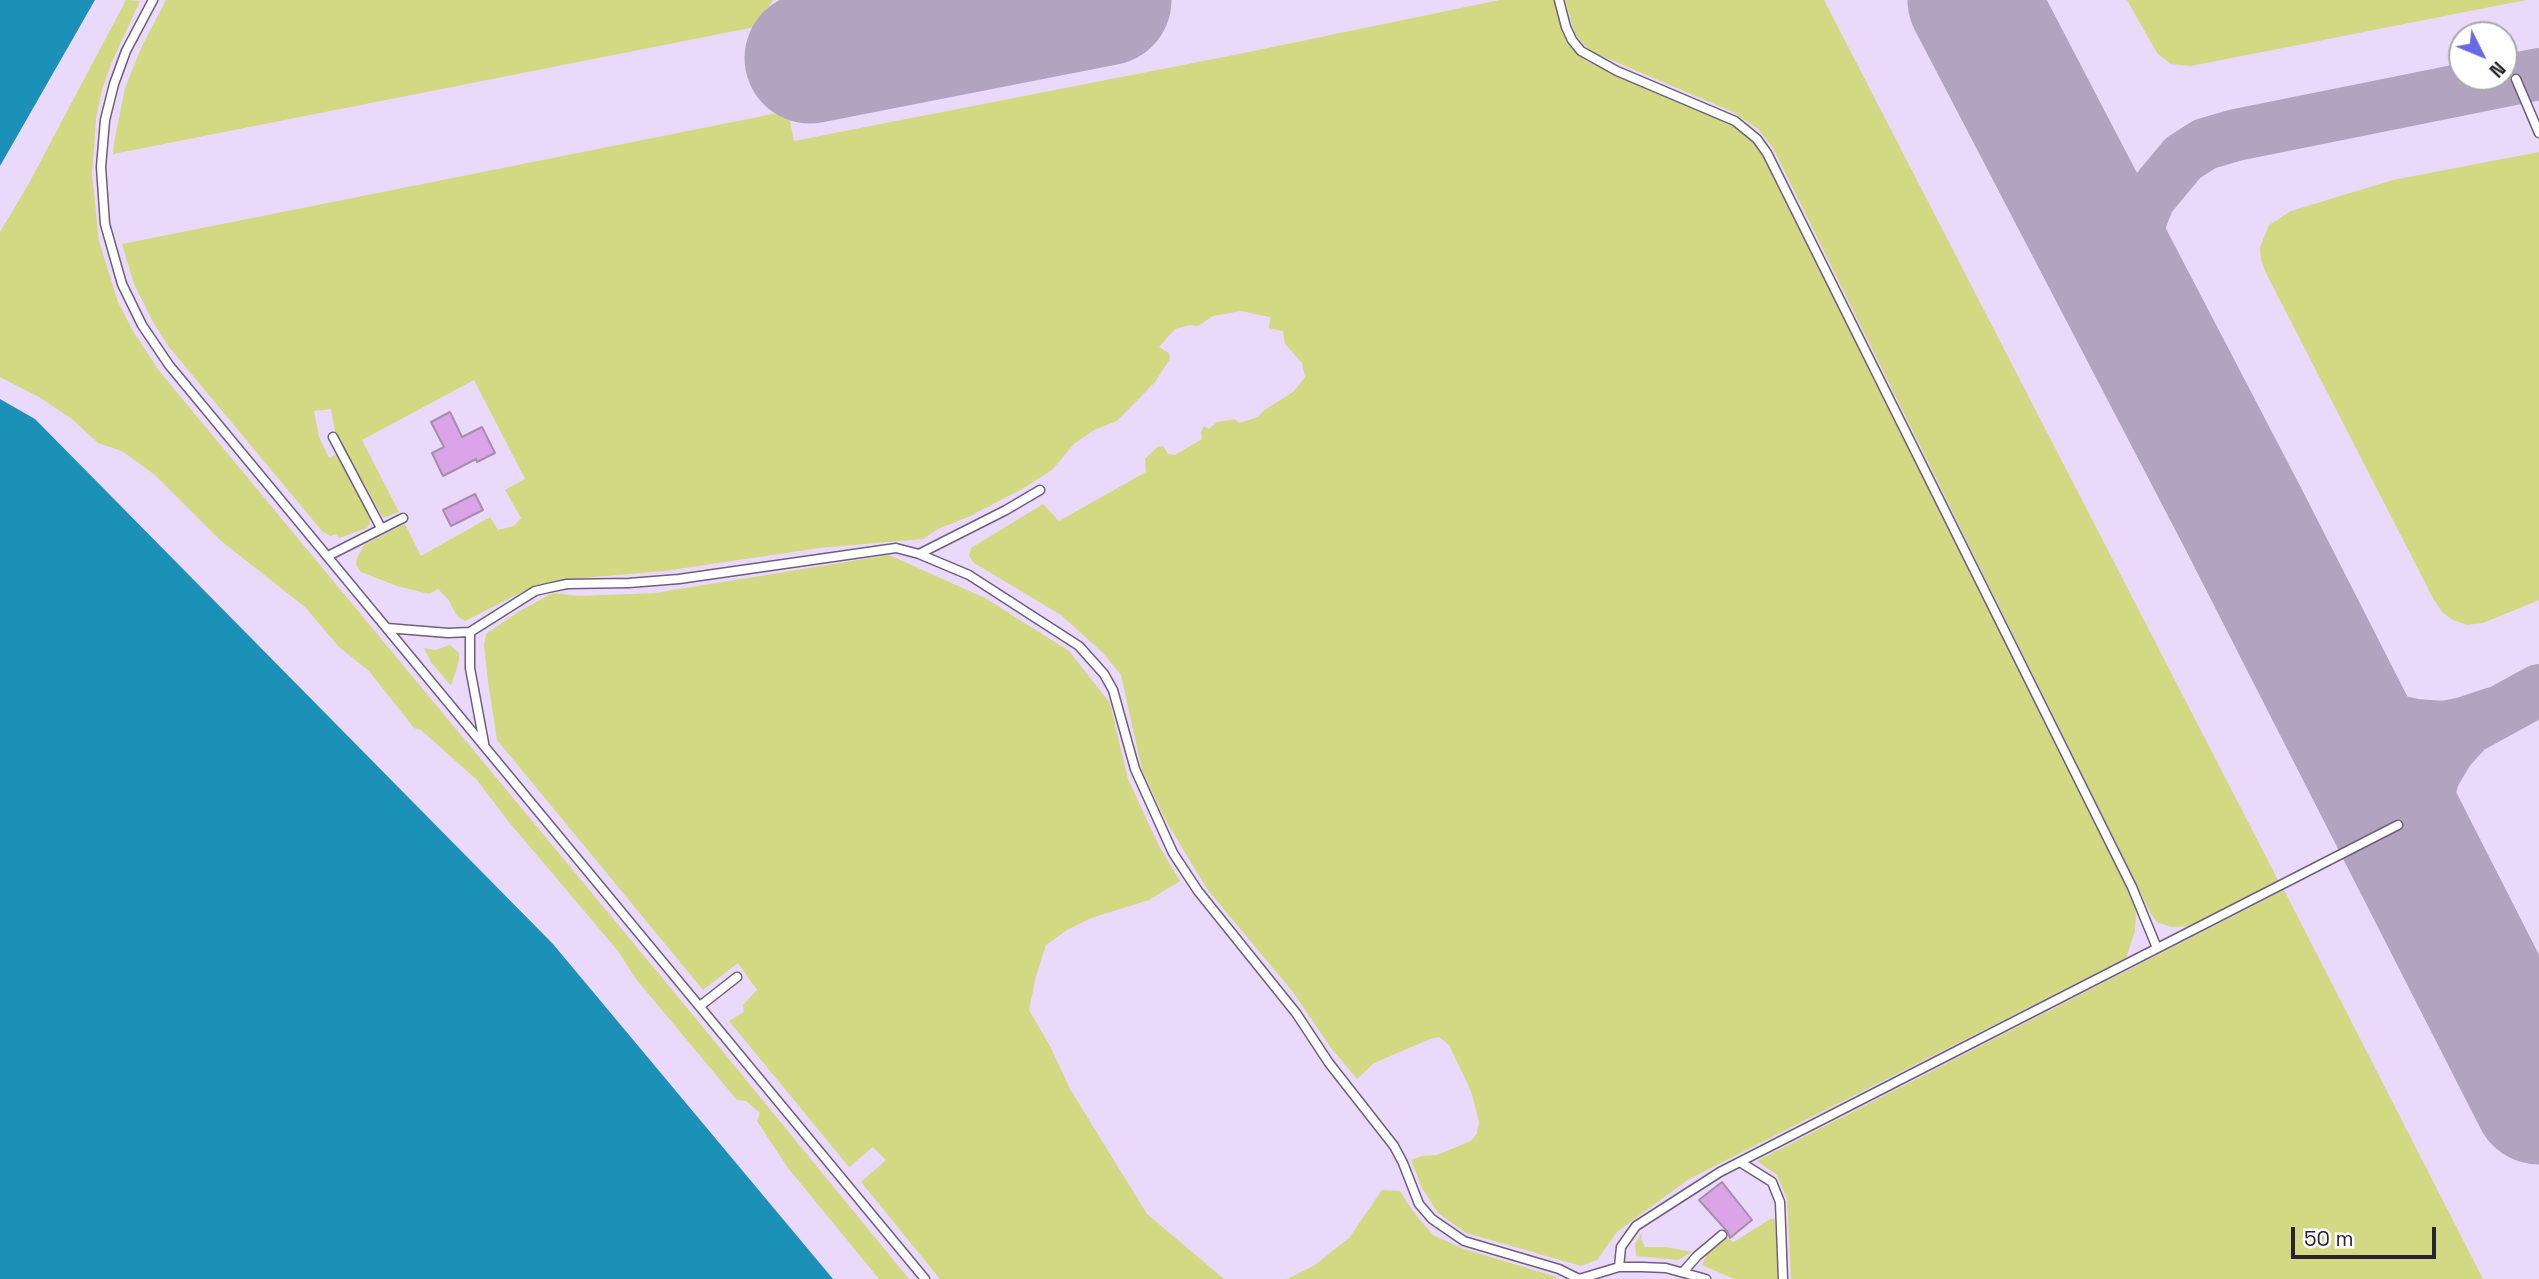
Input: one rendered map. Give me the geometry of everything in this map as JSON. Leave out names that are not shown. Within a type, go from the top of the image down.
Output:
[{"type":"lane","points":[[153,0],[126,51],[114,84],[105,120],[101,167],[105,224],[122,284],[142,325],[169,365],[925,1279]]},
{"type":"lane","points":[[1559,0],[1572,40],[1581,51],[1617,71],[1735,121],[1758,139],[1768,153],[2132,887],[2157,948]]},
{"type":"lane","points":[[2518,84],[2539,133]]},
{"type":"lane","points":[[333,437],[381,528]]},
{"type":"lane","points":[[919,554],[1040,490]]},
{"type":"lane","points":[[328,556],[403,518]]},
{"type":"lane","points":[[387,628],[470,632],[535,590],[557,586],[679,579],[896,548],[919,554],[970,575],[1079,646],[1104,674],[1113,690],[1136,769],[1173,853],[1198,891],[1296,1013],[1329,1063],[1394,1146],[1419,1204],[1432,1219],[1464,1241],[1559,1269],[1579,1279],[1619,1268],[1666,1268],[1706,1279]]},
{"type":"lane","points":[[470,632],[471,668],[484,745]]},
{"type":"lane","points":[[1619,1268],[1621,1247],[1636,1226],[1685,1192],[1740,1161],[2398,825]]},
{"type":"lane","points":[[700,1006],[737,977]]},
{"type":"lane","points":[[1740,1161],[1772,1182],[1780,1202],[1783,1279]]},
{"type":"lane","points":[[1684,1272],[1697,1256],[1722,1235]]},
{"type":"green space","points":[[126,0],[140,1],[102,90],[96,119],[92,174],[99,241],[118,302],[133,331],[160,372],[909,1279],[879,1279],[788,1168],[757,1121],[760,1113],[746,1101],[737,1100],[477,780],[421,730],[414,728],[369,671],[339,647],[305,607],[220,540],[155,475],[122,451],[98,443],[72,419],[39,397],[0,377],[0,232],[28,185]]},
{"type":"green space","points":[[166,0],[773,0],[755,27],[113,154],[125,88],[142,46]]},
{"type":"green space","points":[[1500,0],[1555,0],[1566,41],[1586,61],[1736,127],[1748,136],[1766,160],[2133,900],[2136,914],[2135,931],[2126,958],[1689,1179],[1617,1232],[1597,1260],[1581,1266],[1466,1233],[1438,1213],[1422,1188],[1411,1160],[1437,1155],[1471,1141],[1477,1133],[1479,1122],[1471,1091],[1449,1045],[1439,1037],[1430,1039],[1374,1063],[1357,1079],[1331,1048],[1293,992],[1207,889],[1166,821],[1142,770],[1121,675],[1103,653],[1061,615],[974,563],[969,556],[971,548],[1043,504],[1059,521],[1146,472],[1145,459],[1157,447],[1163,446],[1168,454],[1175,455],[1202,439],[1204,426],[1209,429],[1217,422],[1235,419],[1239,423],[1258,417],[1293,392],[1305,377],[1302,363],[1285,344],[1283,331],[1269,328],[1270,317],[1241,311],[1213,316],[1198,326],[1175,329],[1159,347],[1169,353],[1170,359],[1155,382],[1117,421],[1094,430],[1074,444],[1052,470],[1022,489],[938,529],[923,539],[819,548],[665,571],[558,580],[534,586],[465,621],[457,616],[448,599],[438,589],[429,594],[397,586],[361,572],[356,565],[364,545],[405,524],[421,556],[490,517],[498,530],[514,526],[521,518],[505,490],[525,479],[474,380],[362,440],[399,512],[383,518],[335,432],[331,409],[314,411],[319,437],[329,458],[337,454],[370,515],[367,528],[339,538],[336,534],[330,536],[322,531],[169,347],[134,284],[122,244],[788,111],[794,141]]},
{"type":"green space","points":[[1565,0],[1824,0],[2278,880],[2191,926],[2171,927],[2157,922],[1773,148],[1758,129],[1733,112],[1590,51],[1575,34]]},
{"type":"green space","points":[[2127,0],[2526,0],[2191,66],[2171,64],[2157,53]]},
{"type":"green space","points":[[2539,152],[2539,600],[2483,623],[2467,625],[2442,612],[2434,600],[2267,275],[2261,260],[2260,247],[2269,225],[2291,211],[2393,180]]},
{"type":"green space","points":[[889,555],[985,598],[1069,651],[1110,703],[1128,779],[1158,844],[1180,881],[1149,900],[1091,918],[1046,945],[1029,1010],[1070,1089],[1147,1214],[1224,1279],[940,1279],[861,1182],[886,1160],[873,1147],[849,1167],[729,1021],[744,1012],[743,1005],[757,990],[738,963],[703,990],[497,740],[484,645],[486,634],[553,593],[580,596],[655,593]]},
{"type":"green space","points":[[450,645],[459,653],[451,686],[431,662],[424,648],[435,650]]},
{"type":"green space","points":[[2284,890],[2483,1279],[1791,1279],[1787,1199],[1777,1175],[1757,1161]]},
{"type":"green space","points":[[1382,1190],[1400,1191],[1433,1235],[1464,1249],[1557,1277],[1287,1279],[1315,1265],[1349,1238]]},
{"type":"green space","points":[[1770,1219],[1775,1219],[1778,1279],[1734,1279],[1702,1265],[1706,1255],[1727,1238],[1734,1242]]},
{"type":"green space","points":[[1643,1231],[1641,1239],[1645,1247],[1666,1247],[1692,1252],[1678,1260],[1636,1256],[1635,1244]]},
{"type":"water","points":[[0,0],[95,0],[0,166]]},
{"type":"water","points":[[0,399],[35,419],[553,944],[833,1279],[0,1279]]},
{"type":"building","points":[[450,412],[462,437],[482,427],[495,453],[477,462],[476,459],[443,476],[432,453],[444,447],[431,422]]},
{"type":"building","points":[[475,494],[483,510],[451,526],[443,510]]},
{"type":"building","points":[[1722,1182],[1752,1220],[1730,1238],[1727,1231],[1699,1200]]},
{"type":"taxiway","points":[[1980,0],[2063,161],[2075,199]]},
{"type":"taxiway","points":[[2234,503],[2225,476],[2142,312],[2132,262],[2137,230],[2149,199],[2183,158],[2205,144],[2236,135],[2539,74]]},
{"type":"taxiway","points":[[2245,522],[2255,533],[2319,657],[2337,685],[2353,698],[2397,721],[2415,725],[2443,727],[2494,713]]},
{"type":"taxiway","points":[[2450,927],[2423,831],[2434,775],[2449,750],[2468,729],[2539,690]]},
{"type":"runway","points":[[810,58],[1106,0]]},
{"type":"runway","points":[[1973,0],[2245,522],[2539,1099]]}]
